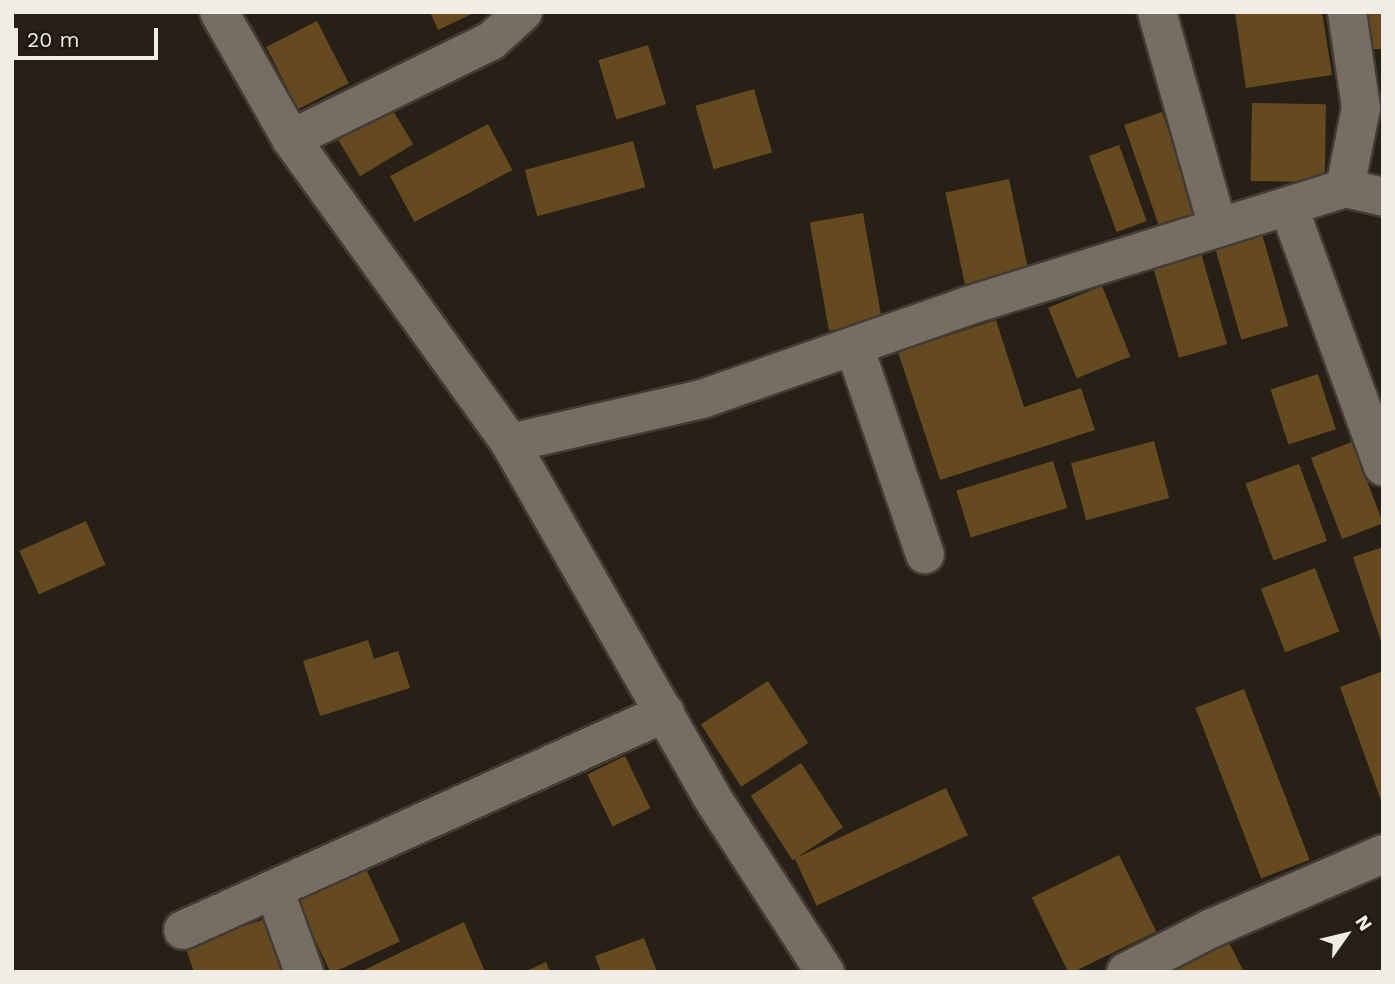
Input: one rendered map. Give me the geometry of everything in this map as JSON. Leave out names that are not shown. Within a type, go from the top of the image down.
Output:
[{"type":"street","points":[[219,12],[291,139],[510,443],[711,796],[825,972]]},
{"type":"street","points":[[291,139],[491,41],[523,12]]},
{"type":"street","points":[[1157,12],[1218,228]]},
{"type":"street","points":[[1345,188],[1361,108],[1347,12]]},
{"type":"street","points":[[510,443],[702,399],[854,346],[1345,188],[1383,197]]},
{"type":"street","points":[[1289,208],[1383,466]]},
{"type":"street","points":[[854,346],[925,554]]},
{"type":"street","points":[[183,930],[275,892],[665,713]]},
{"type":"street","points":[[1126,972],[1213,928],[1383,855]]},
{"type":"street","points":[[275,892],[304,972]]},
{"type":"building","points":[[430,12],[476,12],[438,30]]},
{"type":"building","points":[[1235,12],[1322,12],[1332,75],[1246,88]]},
{"type":"building","points":[[1359,12],[1383,12],[1383,49],[1359,49]]},
{"type":"building","points":[[317,21],[349,83],[298,109],[266,47]]},
{"type":"building","points":[[648,45],[666,104],[616,119],[598,60]]},
{"type":"building","points":[[754,89],[772,152],[714,169],[695,106]]},
{"type":"building","points":[[1252,103],[1326,104],[1325,182],[1251,181]]},
{"type":"building","points":[[389,104],[413,144],[360,176],[336,136]]},
{"type":"building","points":[[1162,112],[1198,216],[1160,229],[1124,125]]},
{"type":"building","points":[[488,124],[512,170],[414,222],[390,176]]},
{"type":"building","points":[[633,141],[645,187],[537,216],[525,170]]},
{"type":"building","points":[[1119,145],[1147,221],[1117,232],[1089,156]]},
{"type":"building","points":[[1009,179],[1029,271],[965,284],[945,193]]},
{"type":"building","points":[[863,213],[882,321],[829,331],[810,222]]},
{"type":"building","points":[[1260,227],[1288,326],[1241,340],[1213,241]]},
{"type":"building","points":[[1199,246],[1227,344],[1179,358],[1151,260]]},
{"type":"building","points":[[1102,286],[1130,356],[1077,378],[1048,308]]},
{"type":"building","points":[[996,320],[1024,407],[1081,388],[1095,430],[940,480],[898,352]]},
{"type":"building","points":[[1318,374],[1336,429],[1288,445],[1270,389]]},
{"type":"building","points":[[1154,441],[1169,498],[1086,520],[1071,463]]},
{"type":"building","points":[[1352,442],[1383,523],[1342,539],[1311,458]]},
{"type":"building","points":[[1053,461],[1067,508],[971,537],[956,491]]},
{"type":"building","points":[[1299,464],[1327,541],[1273,561],[1245,483]]},
{"type":"building","points":[[86,521],[106,565],[39,595],[19,551]]},
{"type":"building","points":[[1383,547],[1383,644],[1382,644],[1353,557]]},
{"type":"building","points":[[1315,568],[1339,631],[1285,652],[1261,589]]},
{"type":"building","points":[[368,640],[374,659],[398,651],[410,688],[320,716],[303,661]]},
{"type":"building","points":[[1383,671],[1383,803],[1382,803],[1340,687]]},
{"type":"building","points":[[768,681],[808,743],[741,787],[701,725]]},
{"type":"building","points":[[1244,689],[1310,860],[1261,878],[1195,708]]},
{"type":"building","points":[[625,756],[650,808],[613,827],[587,774]]},
{"type":"building","points":[[801,763],[843,828],[793,860],[751,796]]},
{"type":"building","points":[[946,788],[968,835],[817,906],[795,859]]},
{"type":"building","points":[[1119,855],[1156,931],[1068,972],[1032,898]]},
{"type":"building","points":[[366,869],[400,942],[330,972],[297,901]]},
{"type":"building","points":[[265,919],[282,972],[194,972],[185,946]]},
{"type":"building","points":[[464,922],[485,972],[360,972]]},
{"type":"building","points":[[1225,935],[1244,972],[1178,972],[1173,962]]},
{"type":"building","points":[[644,938],[657,972],[601,972],[595,956]]},
{"type":"building","points":[[546,962],[550,972],[524,972]]}]
